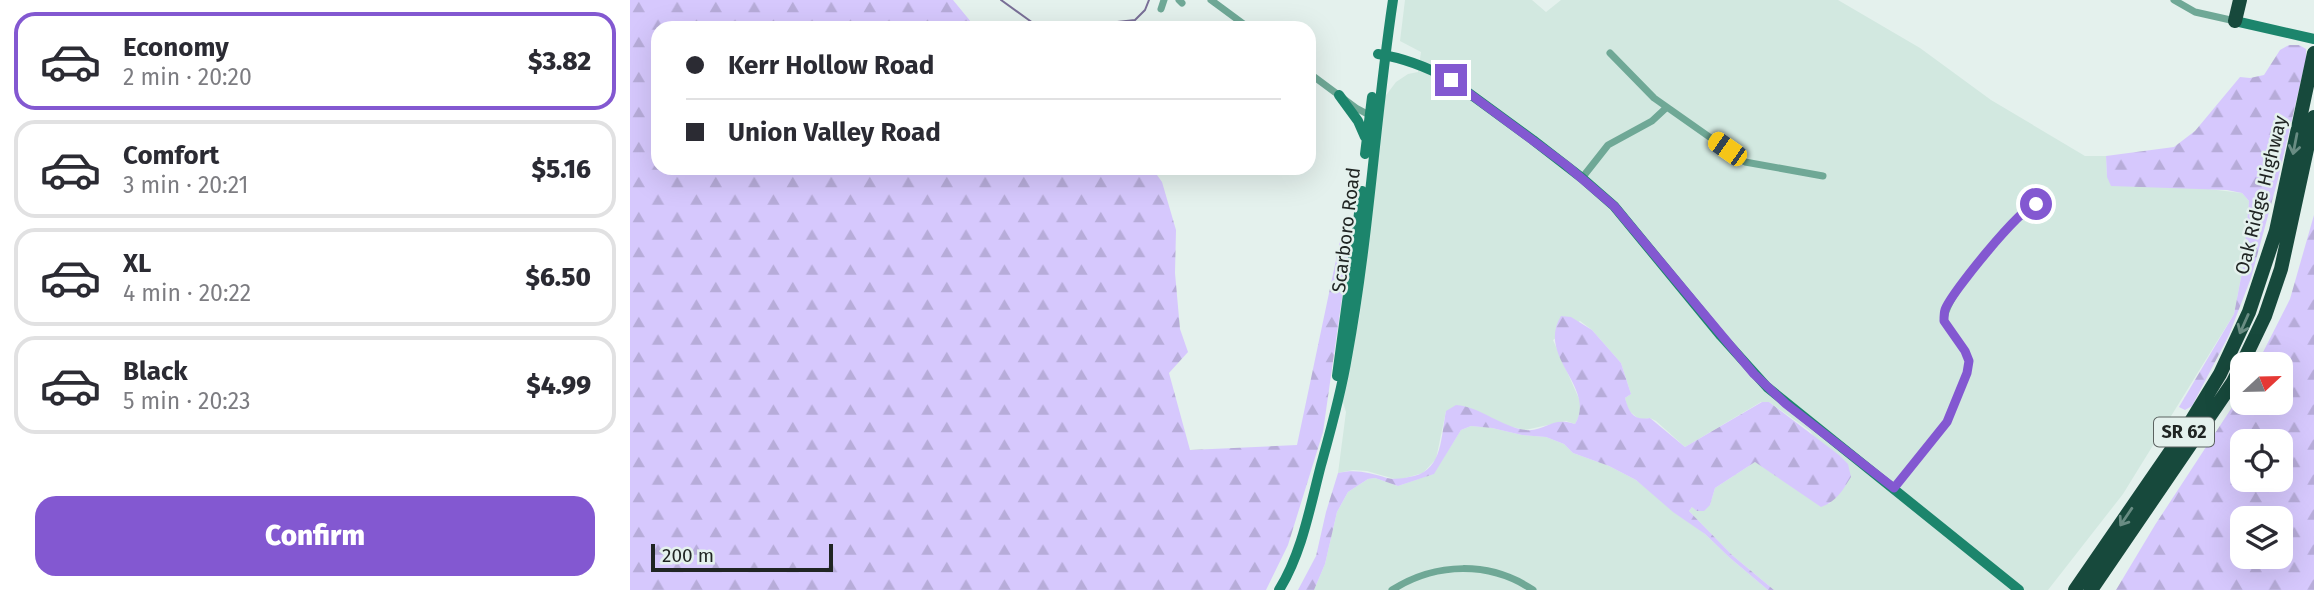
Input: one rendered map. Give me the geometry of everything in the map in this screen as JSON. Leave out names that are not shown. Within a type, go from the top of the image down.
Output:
[{"type":"highway","points":[[2235,22],[2240,0]]},
{"type":"highway","name":"Oak Ridge Highway","points":[[2075,590],[2190,423],[2220,374],[2249,312],[2276,231],[2314,53]]},
{"type":"highway","name":"Oak Ridge Highway","points":[[2248,352],[2265,316],[2281,269],[2314,117]]},
{"type":"highway","name":"Oak Ridge Highway","points":[[2091,590],[2230,386]]},
{"type":"main road","name":"Scarboro Road","points":[[1382,55],[1387,0]]},
{"type":"main road","name":"Scarboro Road","points":[[1279,590],[1298,551],[1348,356],[1363,243],[1373,117],[1393,0]]},
{"type":"main road","points":[[2235,22],[2314,39]]},
{"type":"main road","points":[[1382,55],[1435,71],[1451,80],[1582,178],[1614,206],[1638,233],[1754,374],[1786,404],[2019,590]]},
{"type":"main road","points":[[1339,95],[1358,121],[1367,142]]},
{"type":"main road","name":"Scarboro Road","points":[[1322,461],[1347,305],[1367,142],[1373,117]]},
{"type":"street","points":[[1161,9],[1164,0]]},
{"type":"street","points":[[1212,0],[1240,21]]},
{"type":"street","points":[[2174,0],[2195,12],[2235,22]]},
{"type":"street","points":[[1611,53],[1666,108],[1745,162],[1823,176]]},
{"type":"street","points":[[1316,78],[1373,117]]},
{"type":"street","points":[[1582,178],[1608,145],[1652,121],[1666,108]]},
{"type":"street","points":[[1894,488],[1947,422],[1967,373],[1969,361],[1965,351],[1944,321],[1946,307],[1976,266],[2024,210],[2031,205],[2040,206]]},
{"type":"street","points":[[1392,590],[1419,576],[1458,568],[1494,572],[1533,590]]},
{"type":"shaded area","points":[[1405,0],[1532,0],[1546,12],[1561,0],[1838,0],[1920,48],[1991,100],[2085,156],[2106,156],[2107,177],[2242,193],[2249,201],[2243,267],[2234,314],[2123,494],[2048,590],[1774,590],[1732,555],[1689,511],[1692,507],[1710,505],[1715,488],[1755,462],[1829,504],[1845,486],[1810,431],[1769,402],[1761,402],[1685,447],[1656,421],[1650,418],[1640,420],[1628,410],[1625,398],[1631,394],[1621,363],[1592,330],[1580,321],[1553,340],[1580,401],[1580,414],[1575,424],[1566,421],[1525,430],[1446,411],[1436,459],[1423,473],[1398,480],[1367,471],[1338,473],[1346,412],[1342,399],[1360,314],[1381,102],[1396,82],[1408,74],[1418,72],[1421,52],[1400,41]]},
{"type":"shaded area","points":[[1471,426],[1546,437],[1564,444],[1573,453],[1609,466],[1636,480],[1705,534],[1768,590],[1314,590],[1325,564],[1337,512],[1348,492],[1368,479],[1375,478],[1398,486],[1433,474],[1461,430]]},
{"type":"green space","points":[[630,0],[953,0],[970,21],[651,21],[651,175],[1157,175],[1162,182],[1176,230],[1175,273],[1180,329],[1188,352],[1169,373],[1190,450],[1297,445],[1344,222],[1350,232],[1323,432],[1288,545],[1266,590],[630,590]]},
{"type":"green space","points":[[2289,45],[2299,45],[2306,49],[2306,59],[2251,278],[2229,335],[2192,406],[2185,410],[2179,407],[2234,314],[2243,267],[2249,201],[2242,193],[2227,190],[2111,186],[2107,177],[2106,156],[2174,147],[2195,131],[2240,77],[2264,75],[2280,50]]},
{"type":"green space","points":[[2314,215],[2314,590],[2116,590],[2230,410],[2230,415],[2293,415],[2293,352],[2263,352],[2290,299]]},
{"type":"green space","points":[[1561,316],[1571,317],[1592,330],[1621,363],[1631,394],[1625,398],[1633,415],[1650,418],[1685,447],[1762,402],[1769,402],[1848,464],[1851,477],[1848,482],[1835,499],[1821,507],[1755,462],[1715,488],[1710,505],[1704,511],[1697,511],[1692,507],[1689,511],[1732,555],[1774,590],[1768,590],[1705,534],[1673,512],[1636,480],[1609,466],[1573,453],[1564,444],[1546,437],[1471,426],[1461,430],[1434,474],[1398,486],[1375,478],[1368,479],[1348,492],[1337,512],[1325,564],[1314,590],[1298,590],[1316,556],[1338,473],[1369,473],[1394,479],[1423,472],[1436,459],[1446,411],[1456,405],[1474,409],[1508,425],[1526,430],[1560,422],[1575,424],[1580,410],[1579,397],[1556,345],[1555,331]]},
{"type":"waterway","points":[[1001,0],[1030,21]]},
{"type":"waterway","points":[[1126,21],[1135,20],[1145,10],[1149,0]]},
{"type":"route","points":[[1451,80],[1566,165],[1614,206],[1754,374],[1786,404],[1894,488],[1947,422],[1967,373],[1969,361],[1965,351],[1944,321],[1946,307],[1976,266],[2024,210],[2036,204]]}]
